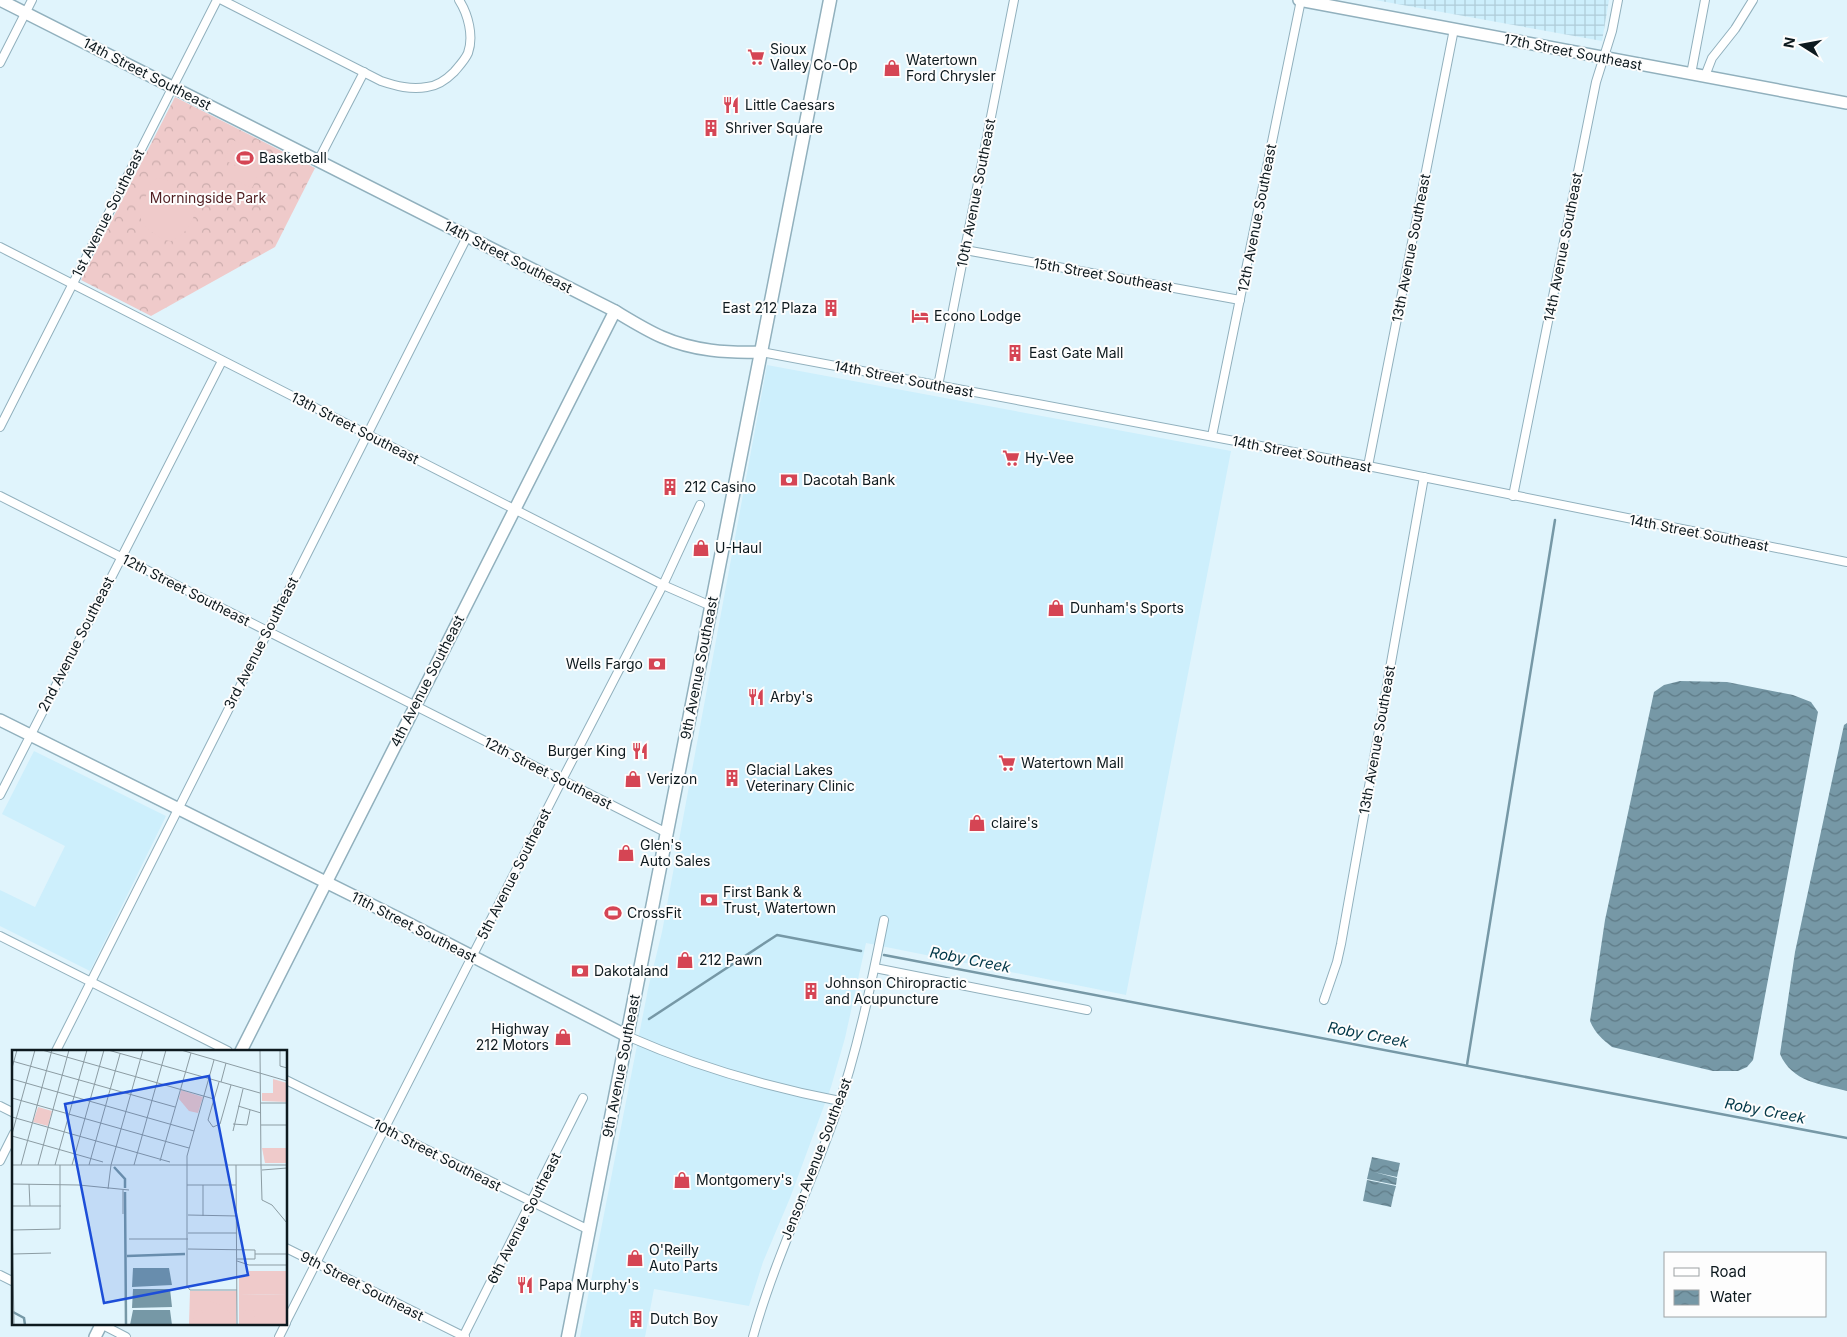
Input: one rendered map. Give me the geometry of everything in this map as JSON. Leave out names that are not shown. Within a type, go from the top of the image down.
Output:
[{"type":"main road","name":"9th Avenue Southeast","points":[[568,1337],[830,0]]},
{"type":"street","name":"14th Street Southeast","points":[[0,0],[661,336],[692,347],[730,352],[761,352],[1368,466],[1847,562]]},
{"type":"street","points":[[0,63],[32,0]]},
{"type":"street","name":"1st Avenue Southeast","points":[[0,427],[217,0]]},
{"type":"street","points":[[222,0],[395,86],[417,88],[429,87],[451,75],[468,53],[470,40],[467,17],[459,0]]},
{"type":"street","name":"10th Avenue Southeast","points":[[938,386],[1014,0]]},
{"type":"street","name":"17th Street Southeast","points":[[1300,0],[1847,103]]},
{"type":"street","name":"12th Avenue Southeast","points":[[1212,436],[1300,0]]},
{"type":"street","name":"14th Avenue Southeast","points":[[1513,496],[1596,82],[1602,57],[1612,30],[1618,0]]},
{"type":"street","points":[[1691,74],[1705,0]]},
{"type":"street","points":[[1705,76],[1712,58],[1735,29],[1753,0]]},
{"type":"street","name":"13th Avenue Southeast","points":[[1368,466],[1454,29]]},
{"type":"street","points":[[318,161],[364,72]]},
{"type":"street","name":"3rd Avenue Southeast","points":[[57,1050],[467,237]]},
{"type":"street","name":"13th Street Southeast","points":[[0,247],[663,585],[711,606]]},
{"type":"street","name":"15th Street Southeast","points":[[965,250],[1240,300]]},
{"type":"street","name":"4th Avenue Southeast","points":[[242,1050],[615,311]]},
{"type":"street","name":"2nd Avenue Southeast","points":[[0,794],[222,361]]},
{"type":"street","name":"13th Avenue Southeast","points":[[1324,1000],[1341,944],[1424,477]]},
{"type":"street","name":"12th Street Southeast","points":[[0,496],[667,833]]},
{"type":"street","name":"5th Avenue Southeast","points":[[288,1319],[663,585],[700,505]]},
{"type":"street","name":"11th Street Southeast","points":[[0,720],[472,956],[627,1036],[737,1077],[840,1101]]},
{"type":"street","name":"Jenson Avenue Southeast","points":[[753,1337],[770,1282],[840,1101],[854,1054],[875,968],[884,920]]},
{"type":"street","points":[[0,936],[226,1050]]},
{"type":"street","points":[[875,968],[1087,1010]]},
{"type":"street","name":"10th Street Southeast","points":[[288,1081],[589,1230]]},
{"type":"street","name":"6th Avenue Southeast","points":[[464,1337],[583,1098]]},
{"type":"street","points":[[0,1106],[12,1112]]},
{"type":"street","points":[[0,1161],[12,1138]]},
{"type":"street","name":"9th Street Southeast","points":[[288,1249],[464,1337]]},
{"type":"street","points":[[0,1275],[12,1281]]},
{"type":"street","points":[[95,1337],[100,1324],[126,1337]]},
{"type":"street","name":"5th Avenue Southeast","points":[[279,1337],[286,1324]]},
{"type":"shaded area","points":[[1375,0],[1609,0],[1602,41]]},
{"type":"shaded area","points":[[767,365],[1231,451],[1126,995],[866,943],[845,1038],[831,1087],[790,1198],[763,1262],[749,1306],[654,1289],[645,1337],[580,1337],[648,989],[662,932]]},
{"type":"shaded area","points":[[34,751],[166,816],[90,971],[0,926],[0,890],[35,907],[65,846],[2,814]]},
{"type":"green space","name":"Morningside Park","points":[[175,97],[315,168],[275,247],[151,316],[81,280]]},
{"type":"green space","name":"Basketball","points":[[233,140],[267,157],[252,188],[231,178],[237,166],[224,160]]},
{"type":"green space","points":[[158,178],[169,181],[175,188],[188,194],[195,204],[190,224],[182,235],[171,241],[152,233],[140,216],[151,184]]},
{"type":"water","points":[[1680,681],[1727,682],[1793,695],[1811,702],[1818,712],[1753,1060],[1747,1067],[1738,1071],[1713,1071],[1612,1047],[1599,1036],[1590,1021],[1605,920],[1654,692],[1664,685]]},
{"type":"water","points":[[1847,723],[1847,1091],[1817,1084],[1799,1076],[1785,1063],[1780,1054],[1795,952],[1844,725]]},
{"type":"water","points":[[1372,1157],[1400,1163],[1397,1177],[1374,1172],[1397,1178],[1396,1185],[1367,1179]]},
{"type":"water","points":[[1367,1180],[1396,1186],[1391,1207],[1363,1201]]},
{"type":"waterway","points":[[1467,1065],[1555,520]]},
{"type":"waterway","name":"Roby Creek","points":[[649,1019],[777,935],[861,951]]},
{"type":"waterway","name":"Roby Creek","points":[[884,955],[1847,1138]]},
{"type":"place","name":"Sioux Valley Co-Op","points":[[756,57]]},
{"type":"place","name":"Watertown Ford Chrysler","points":[[892,68]]},
{"type":"place","name":"Little Caesars","points":[[731,105]]},
{"type":"place","name":"Shriver Square","points":[[711,128]]},
{"type":"place","name":"Basketball","points":[[245,158]]},
{"type":"place","name":"East 212 Plaza","points":[[831,308]]},
{"type":"place","name":"Econo Lodge","points":[[920,316]]},
{"type":"place","name":"East Gate Mall","points":[[1015,353]]},
{"type":"place","name":"Hy-Vee","points":[[1011,458]]},
{"type":"place","name":"Dacotah Bank","points":[[789,480]]},
{"type":"place","name":"212 Casino","points":[[670,487]]},
{"type":"place","name":"U-Haul","points":[[701,548]]},
{"type":"place","name":"Dunham's Sports","points":[[1056,608]]},
{"type":"place","name":"Wells Fargo","points":[[657,664]]},
{"type":"place","name":"Arby's","points":[[756,697]]},
{"type":"place","name":"Burger King","points":[[640,751]]},
{"type":"place","name":"Watertown Mall","points":[[1007,763]]},
{"type":"place","name":"Glacial Lakes Veterinary Clinic","points":[[732,778]]},
{"type":"place","name":"Verizon","points":[[633,779]]},
{"type":"place","name":"claire's","points":[[977,823]]},
{"type":"place","name":"Glen's Auto Sales","points":[[626,853]]},
{"type":"place","name":"First Bank & Trust, Watertown","points":[[709,900]]},
{"type":"place","name":"CrossFit","points":[[613,913]]},
{"type":"place","name":"212 Pawn","points":[[685,960]]},
{"type":"place","name":"Dakotaland","points":[[580,971]]},
{"type":"place","name":"Johnson Chiropractic and Acupuncture","points":[[811,991]]},
{"type":"place","name":"Highway 212 Motors","points":[[563,1037]]},
{"type":"place","name":"Montgomery's","points":[[682,1180]]},
{"type":"place","name":"O'Reilly Auto Parts","points":[[635,1258]]},
{"type":"place","name":"Papa Murphy's","points":[[525,1285]]},
{"type":"place","name":"Dutch Boy","points":[[636,1319]]}]
